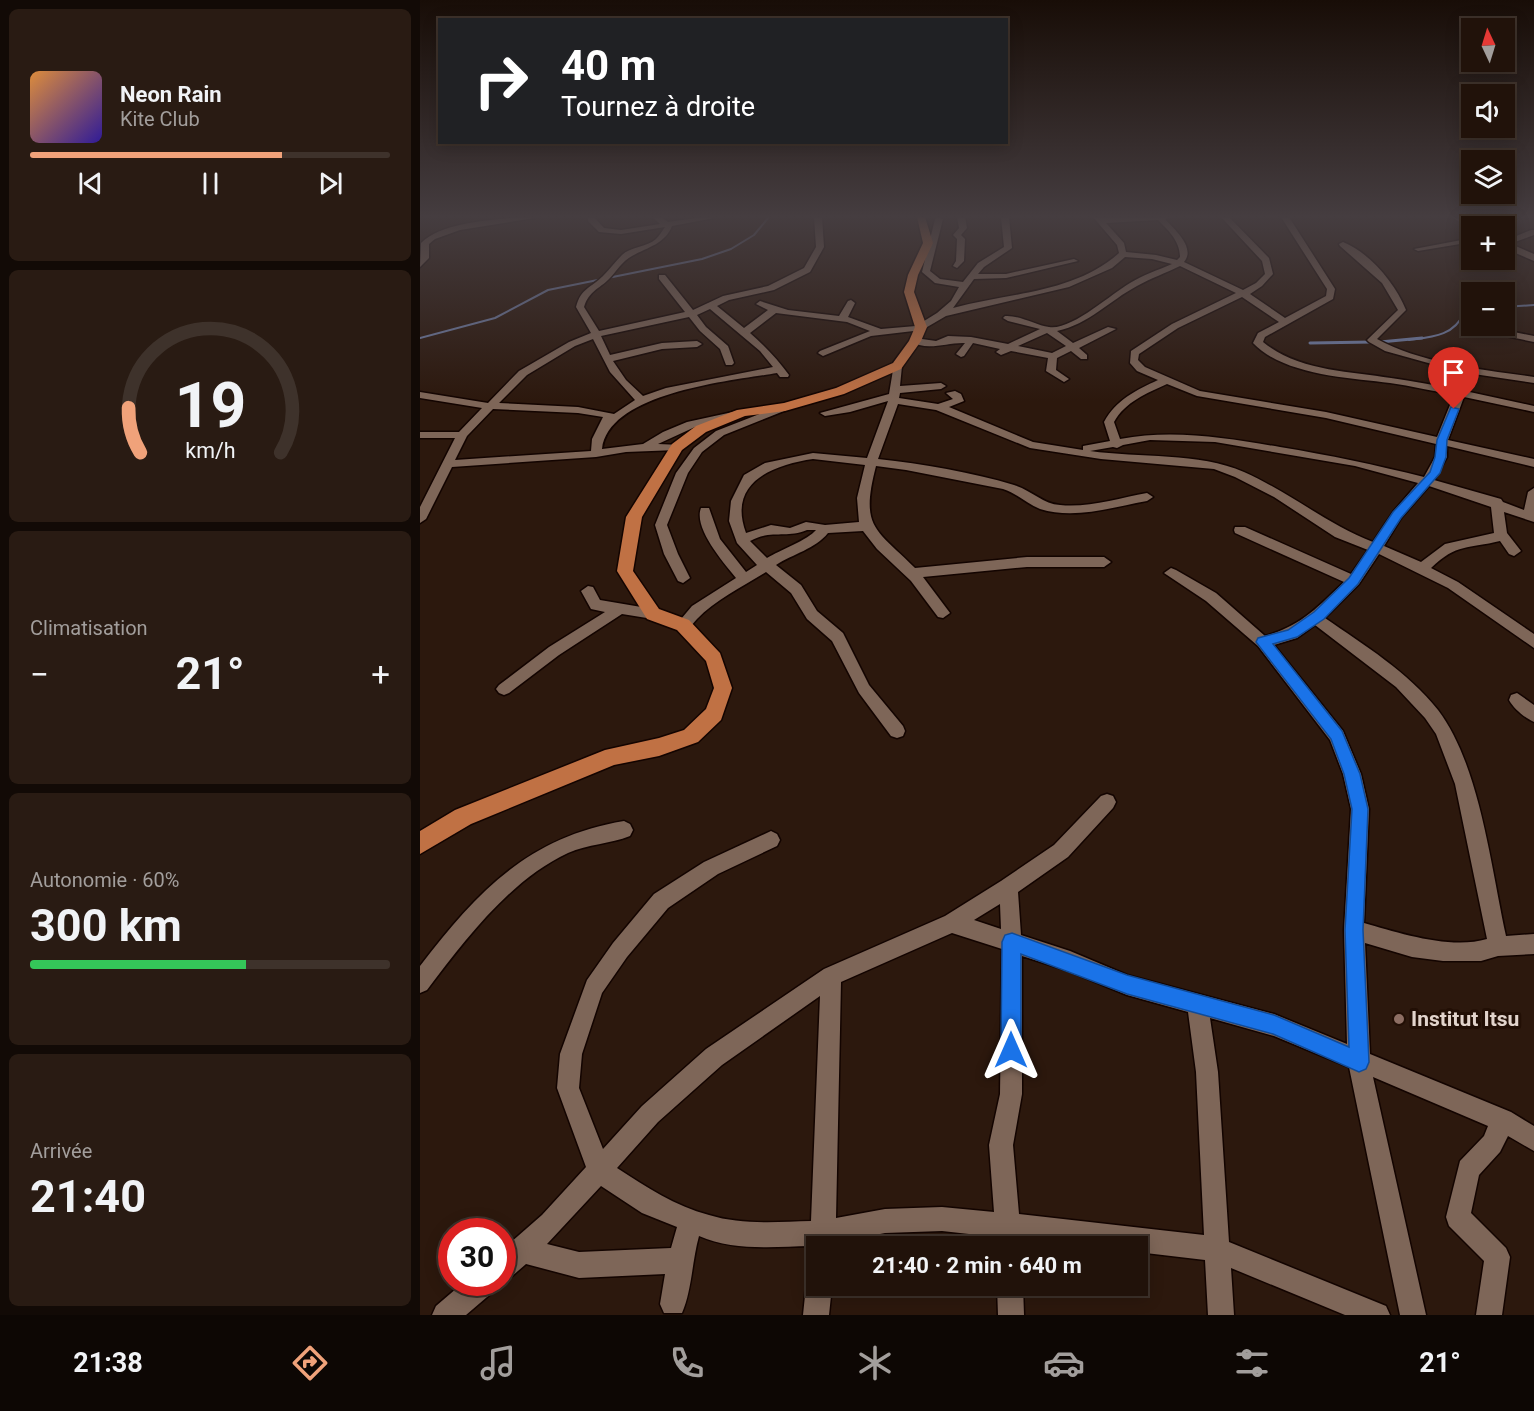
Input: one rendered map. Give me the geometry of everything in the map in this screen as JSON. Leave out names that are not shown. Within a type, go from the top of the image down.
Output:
[{"type":"highway","points":[[420,843],[463,817],[601,760],[660,747],[691,736],[714,714],[723,688],[714,658],[683,625],[653,614],[625,571],[634,517],[677,447],[701,429],[742,413],[785,407],[840,391],[897,366],[918,334],[909,292],[912,278]]},
{"type":"street","points":[[603,278],[581,301],[580,307],[589,317],[607,359],[621,382],[640,400]]},
{"type":"street","points":[[664,278],[703,329],[725,348],[729,363]]},
{"type":"street","points":[[420,519],[462,435],[523,373],[572,344],[596,334],[691,315],[740,294],[771,288],[794,278]]},
{"type":"street","points":[[934,278],[964,285]]},
{"type":"street","points":[[918,334],[955,302],[969,278]]},
{"type":"street","points":[[941,314],[1077,282],[1084,278]]},
{"type":"street","points":[[1001,352],[1036,333],[1068,326],[1086,317],[1134,284],[1146,278]]},
{"type":"street","points":[[1209,278],[1241,293],[1285,322]]},
{"type":"street","points":[[1265,278],[1257,286],[1148,341],[1134,353],[1133,361],[1141,369],[1197,393],[1326,415],[1534,463]]},
{"type":"street","points":[[1324,278],[1331,289],[1330,297],[1261,335],[1258,343],[1266,352],[1287,361],[1329,372],[1534,409]]},
{"type":"street","points":[[1382,278],[1398,299],[1402,309],[1395,321],[1373,342],[1388,349],[1462,369],[1534,380]]},
{"type":"street","points":[[843,317],[851,303]]},
{"type":"street","points":[[711,306],[748,315],[774,310],[843,317],[856,320],[879,332]]},
{"type":"street","points":[[745,332],[774,310]]},
{"type":"street","points":[[745,332],[748,315]]},
{"type":"street","points":[[1008,318],[1014,322],[1033,323],[1072,346],[1084,357]]},
{"type":"street","points":[[823,353],[867,334],[879,332],[918,334],[937,344],[948,339],[993,343],[1053,356],[1111,329]]},
{"type":"street","points":[[603,428],[640,400],[685,386],[782,372],[745,332]]},
{"type":"street","points":[[960,339],[969,344],[986,346],[1006,334]]},
{"type":"street","points":[[1515,335],[1534,339]]},
{"type":"street","points":[[607,359],[662,346],[697,344]]},
{"type":"street","points":[[961,354],[969,344]]},
{"type":"street","points":[[1053,356],[1050,366],[1052,371],[1064,379]]},
{"type":"street","points":[[897,366],[894,395],[871,462],[864,496],[867,526],[874,536],[912,573],[943,613]]},
{"type":"street","points":[[1263,642],[1292,634],[1315,618],[1354,581],[1377,549],[1397,515],[1434,473],[1441,457],[1442,440],[1460,394],[1462,369]]},
{"type":"street","points":[[1117,445],[1109,422],[1112,415],[1133,396],[1167,380]]},
{"type":"street","points":[[924,405],[929,383]]},
{"type":"street","points":[[825,413],[850,409],[929,383],[941,386]]},
{"type":"street","points":[[938,407],[959,401],[957,396],[951,393]]},
{"type":"street","points":[[420,395],[489,406],[578,410],[609,415],[598,439],[596,454]]},
{"type":"street","points":[[894,395],[976,420],[1030,445],[1101,456],[1215,466],[1239,474],[1278,494],[1340,534],[1423,568],[1453,585],[1534,642]]},
{"type":"street","points":[[683,578],[671,554],[661,525],[690,456],[719,433],[774,414],[785,407]]},
{"type":"street","points":[[645,448],[678,429],[720,416],[742,413]]},
{"type":"street","points":[[420,435],[462,435]]},
{"type":"street","points":[[1062,450],[1117,445],[1150,437],[1215,439],[1356,463],[1497,502],[1532,517],[1534,492]]},
{"type":"street","points":[[446,464],[596,454],[610,450],[677,447]]},
{"type":"street","points":[[897,731],[864,689],[838,637],[812,615],[796,588],[754,555],[742,540],[735,521],[736,501],[748,478],[769,466],[813,456],[906,466],[1005,486],[1022,491],[1042,505],[1057,509],[1073,510],[1147,497]]},
{"type":"street","points":[[1497,502],[1501,534],[1514,551]]},
{"type":"street","points":[[705,511],[705,518],[716,543],[746,580]]},
{"type":"street","points":[[742,540],[765,528],[791,532],[806,526],[817,526],[824,529],[867,526]]},
{"type":"street","points":[[683,625],[697,610],[790,550],[815,540],[824,529]]},
{"type":"street","points":[[1240,530],[1354,581]]},
{"type":"street","points":[[1423,568],[1450,544],[1496,538],[1501,534]]},
{"type":"street","points":[[912,573],[1027,562],[1104,562]]},
{"type":"street","points":[[1171,573],[1211,597],[1263,642],[1337,736],[1352,774],[1360,809],[1354,930],[1359,1062],[1413,1315]]},
{"type":"street","points":[[588,591],[596,604],[653,614]]},
{"type":"street","points":[[504,689],[554,651],[620,609]]},
{"type":"street","points":[[1315,618],[1362,651],[1408,690],[1441,728],[1452,751],[1467,797],[1498,946]]},
{"type":"street","points":[[1517,700],[1534,715]]},
{"type":"street","points":[[516,1258],[650,1114],[714,1057],[831,976],[951,923],[1008,888],[1061,851],[1107,802]]},
{"type":"street","points":[[420,983],[497,894],[531,866],[552,851],[584,837],[624,830]]},
{"type":"street","points":[[771,840],[711,868],[661,901],[620,950],[594,987],[572,1054],[568,1088],[599,1171],[651,1204],[709,1228],[806,1239]]},
{"type":"street","points":[[837,1236],[885,1221],[942,1219],[1008,1236],[1001,1146],[1011,1094],[1012,942],[1008,888]]},
{"type":"street","points":[[951,923],[1012,942],[1127,985],[1274,1025],[1503,1120],[1534,1138]]},
{"type":"street","points":[[1354,930],[1412,947],[1443,951],[1481,951],[1498,946],[1534,944]]},
{"type":"street","points":[[824,1236],[831,976]]},
{"type":"street","points":[[1197,1004],[1207,1072],[1221,1315]]},
{"type":"street","points":[[1490,1315],[1497,1257],[1458,1217],[1468,1169],[1492,1143],[1503,1120]]},
{"type":"street","points":[[673,1304],[680,1260],[691,1221]]},
{"type":"street","points":[[1148,1245],[1216,1249],[1377,1315]]},
{"type":"street","points":[[525,1251],[579,1264],[680,1260]]},
{"type":"street","points":[[445,1315],[468,1296]]},
{"type":"street","points":[[816,1315],[818,1296]]},
{"type":"street","points":[[1010,1296],[1011,1315]]},
{"type":"waterway","points":[[420,338],[495,318],[548,290],[606,278]]},
{"type":"waterway","points":[[1515,306],[1534,305]]},
{"type":"waterway","points":[[1421,338],[1448,331],[1461,319]]},
{"type":"waterway","points":[[1380,342],[1421,338]]},
{"type":"waterway","points":[[1409,340],[1421,338]]},
{"type":"waterway","points":[[1310,343],[1372,342]]},
{"type":"place","name":"Institut Itsu","points":[[1399,1019]]},
{"type":"route","points":[[1011,1050],[1012,942],[1070,961],[1127,985],[1274,1025],[1359,1062],[1354,930],[1360,809],[1352,774],[1337,736],[1263,642],[1292,634],[1319,615],[1354,581],[1377,549],[1397,515],[1434,473],[1441,457],[1442,440],[1454,409]]}]
